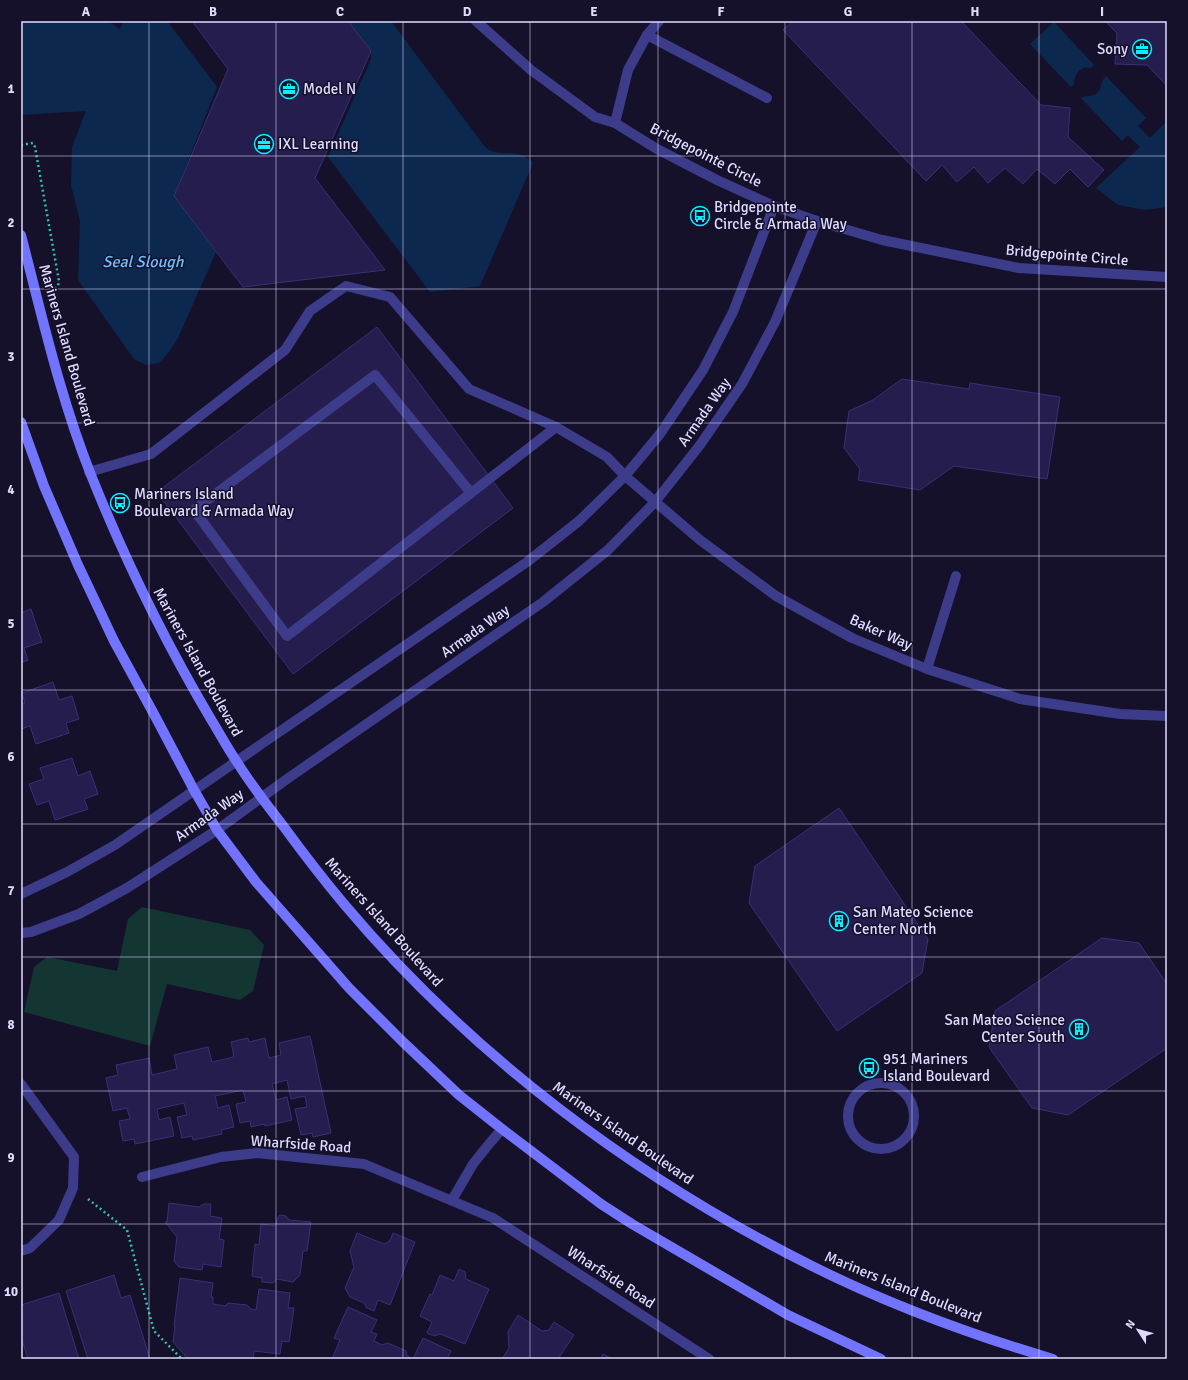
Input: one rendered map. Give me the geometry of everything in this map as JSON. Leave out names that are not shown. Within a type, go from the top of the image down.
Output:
[{"type":"main road","name":"Mariners Island Boulevard","points":[[21,235],[58,382],[89,472],[124,554],[159,627],[198,698],[236,761],[261,797],[343,903],[384,949],[427,993],[529,1084],[617,1150],[706,1208],[758,1238],[815,1268],[915,1311],[1053,1359]]},
{"type":"main road","points":[[21,422],[44,486],[78,566],[114,641],[217,830],[256,882],[349,988],[453,1090],[601,1204],[632,1224],[788,1315],[881,1359]]},
{"type":"street","name":"Bridgepointe Circle","points":[[476,21],[526,66],[574,103],[595,117],[615,123],[657,149],[717,180],[774,206],[817,221],[882,240],[1019,268],[1167,277]]},
{"type":"street","points":[[615,123],[628,70],[647,35],[660,21]]},
{"type":"street","points":[[647,35],[767,98]]},
{"type":"street","name":"Armada Way","points":[[21,894],[67,872],[115,845],[527,562],[579,521],[625,476],[665,428],[703,370],[733,312],[774,206]]},
{"type":"street","name":"Armada Way","points":[[21,933],[31,932],[79,914],[127,888],[217,830],[261,797],[543,602],[608,550],[655,502],[700,445],[742,384],[776,322],[817,221]]},
{"type":"street","name":"Baker Way","points":[[89,472],[151,454],[285,350],[310,312],[346,286],[390,297],[469,389],[556,427],[607,456],[625,476],[700,540],[776,596],[852,638],[927,669],[1020,699],[1120,714],[1167,716]]},
{"type":"street","points":[[471,493],[375,375],[194,510],[287,636],[556,427]]},
{"type":"street","points":[[927,669],[956,576]]},
{"type":"street","points":[[876,1083],[887,1083],[897,1087],[905,1093],[911,1102],[914,1112],[910,1133],[902,1141],[892,1147],[881,1149],[870,1147],[860,1142],[853,1133],[849,1123],[849,1112],[852,1102],[858,1093],[866,1087],[876,1083]]},
{"type":"street","points":[[21,1084],[74,1157],[73,1188],[59,1220],[30,1248],[21,1251]]},
{"type":"street","points":[[452,1200],[473,1164],[488,1144],[502,1129]]},
{"type":"street","name":"Wharfside Road","points":[[142,1177],[221,1157],[257,1153],[364,1164],[493,1218],[709,1359]]},
{"type":"path","points":[[21,145],[33,143],[35,148],[59,281],[58,286],[55,288]]},
{"type":"path","points":[[73,1188],[126,1230],[154,1331],[182,1359]]},
{"type":"green space","points":[[142,907],[250,930],[264,945],[253,991],[240,1000],[167,984],[150,1046],[24,1012],[34,967],[47,957],[117,971],[128,919]]},
{"type":"water","name":"Seal Slough","points":[[21,21],[108,21],[120,29],[124,21],[167,21],[217,87],[174,196],[216,252],[178,338],[169,352],[159,363],[146,365],[134,359],[78,280],[80,221],[71,185],[72,147],[86,111],[21,115]]},
{"type":"water","points":[[348,21],[391,21],[485,147],[498,153],[522,155],[533,163],[480,286],[430,292],[328,157],[371,59],[371,51]]},
{"type":"water","points":[[1054,22],[1094,65],[1091,68],[1087,67],[1081,69],[1075,77],[1074,84],[1071,87],[1030,44]]},
{"type":"water","points":[[1106,76],[1146,118],[1138,126],[1150,138],[1167,121],[1167,207],[1145,210],[1118,205],[1096,188],[1140,147],[1128,135],[1122,141],[1081,98],[1097,93]]},
{"type":"building","points":[[192,21],[348,21],[371,51],[315,178],[385,270],[243,287],[174,196],[228,69]]},
{"type":"building","points":[[793,21],[961,21],[1041,105],[1070,108],[1068,137],[1104,170],[1088,187],[1070,169],[1055,184],[1037,169],[1023,184],[1005,168],[988,183],[974,167],[957,182],[942,165],[926,181],[783,30]]},
{"type":"building","name":"Sony","points":[[1105,21],[1167,21],[1167,86],[1147,65],[1115,64],[1117,33]]},
{"type":"building","points":[[377,327],[513,508],[293,674],[157,492]]},
{"type":"building","points":[[902,379],[969,389],[970,383],[1060,397],[1047,479],[954,466],[920,490],[858,480],[860,469],[844,448],[849,411],[873,400]]},
{"type":"building","points":[[31,609],[42,642],[24,648],[28,660],[21,663],[21,613]]},
{"type":"building","points":[[53,682],[59,700],[72,696],[79,719],[66,723],[69,733],[36,744],[30,726],[21,729],[21,705],[25,703],[22,693]]},
{"type":"building","points":[[72,758],[78,776],[90,771],[98,794],[84,799],[88,809],[55,820],[49,801],[37,805],[29,784],[44,779],[40,768]]},
{"type":"building","name":"San Mateo Science Center North","points":[[839,808],[928,939],[922,973],[837,1031],[749,903],[755,866]]},
{"type":"building","name":"San Mateo Science Center South","points":[[1102,938],[1139,943],[1167,984],[1167,1048],[1068,1115],[1032,1108],[989,1047],[995,1011]]},
{"type":"building","points":[[310,1036],[331,1133],[313,1137],[312,1133],[301,1135],[295,1109],[307,1107],[305,1096],[291,1099],[287,1080],[272,1084],[276,1100],[287,1097],[292,1120],[265,1126],[264,1124],[251,1127],[250,1121],[240,1123],[236,1104],[246,1102],[243,1090],[215,1096],[218,1108],[229,1105],[234,1127],[221,1130],[222,1134],[193,1140],[192,1136],[182,1138],[177,1117],[187,1115],[184,1103],[157,1109],[159,1120],[170,1117],[174,1136],[135,1144],[134,1139],[123,1141],[119,1121],[130,1119],[127,1108],[113,1111],[106,1078],[118,1075],[116,1065],[149,1058],[152,1075],[177,1069],[174,1055],[208,1047],[212,1062],[234,1057],[231,1042],[248,1038],[249,1042],[265,1038],[269,1058],[281,1055],[279,1043]]},
{"type":"building","points":[[169,1203],[199,1207],[204,1204],[211,1204],[210,1216],[222,1218],[219,1239],[224,1240],[221,1267],[203,1264],[202,1270],[179,1267],[174,1261],[177,1237],[165,1222],[167,1222]]},
{"type":"building","points":[[280,1215],[286,1216],[289,1220],[311,1222],[307,1251],[303,1251],[300,1275],[293,1282],[277,1279],[273,1283],[262,1282],[262,1278],[252,1276],[255,1244],[259,1245],[261,1224],[276,1226],[277,1219]]},
{"type":"building","points":[[357,1233],[384,1244],[390,1241],[393,1233],[415,1242],[390,1305],[378,1300],[374,1311],[367,1308],[364,1303],[350,1297],[345,1288],[354,1267],[350,1251]]},
{"type":"building","points":[[459,1269],[465,1272],[466,1279],[489,1289],[465,1344],[440,1334],[434,1336],[427,1333],[432,1322],[420,1316],[430,1294],[432,1295],[440,1275],[454,1281]]},
{"type":"building","points":[[114,1275],[121,1298],[130,1295],[150,1359],[88,1359],[66,1291]]},
{"type":"building","points":[[180,1278],[213,1283],[211,1297],[213,1297],[213,1304],[225,1306],[228,1303],[247,1305],[251,1309],[256,1310],[259,1289],[290,1293],[288,1308],[294,1308],[289,1342],[282,1341],[280,1354],[254,1351],[253,1359],[188,1359],[173,1342]]},
{"type":"building","points":[[59,1293],[79,1359],[28,1359],[21,1337],[21,1305]]},
{"type":"building","points":[[348,1307],[377,1320],[371,1332],[377,1334],[374,1341],[382,1345],[388,1343],[406,1351],[407,1356],[413,1359],[332,1359],[340,1340],[334,1338]]},
{"type":"building","points":[[518,1315],[542,1331],[549,1330],[554,1322],[574,1335],[558,1359],[502,1359],[509,1348],[508,1332]]},
{"type":"building","points":[[423,1338],[451,1351],[447,1359],[413,1359]]},
{"type":"building","points":[[603,1354],[612,1359],[600,1359]]},
{"type":"place","name":"Sony","points":[[1142,49]]},
{"type":"place","name":"Model N","points":[[289,89]]},
{"type":"place","name":"IXL Learning","points":[[264,144]]},
{"type":"place","name":"Bridgepointe Circle & Armada Way","points":[[700,216]]},
{"type":"place","name":"Mariners Island Boulevard & Armada Way","points":[[120,503]]},
{"type":"place","name":"San Mateo Science Center North","points":[[839,921]]},
{"type":"place","name":"San Mateo Science Center South","points":[[1079,1029]]},
{"type":"place","name":"951 Mariners Island Boulevard","points":[[869,1068]]}]
